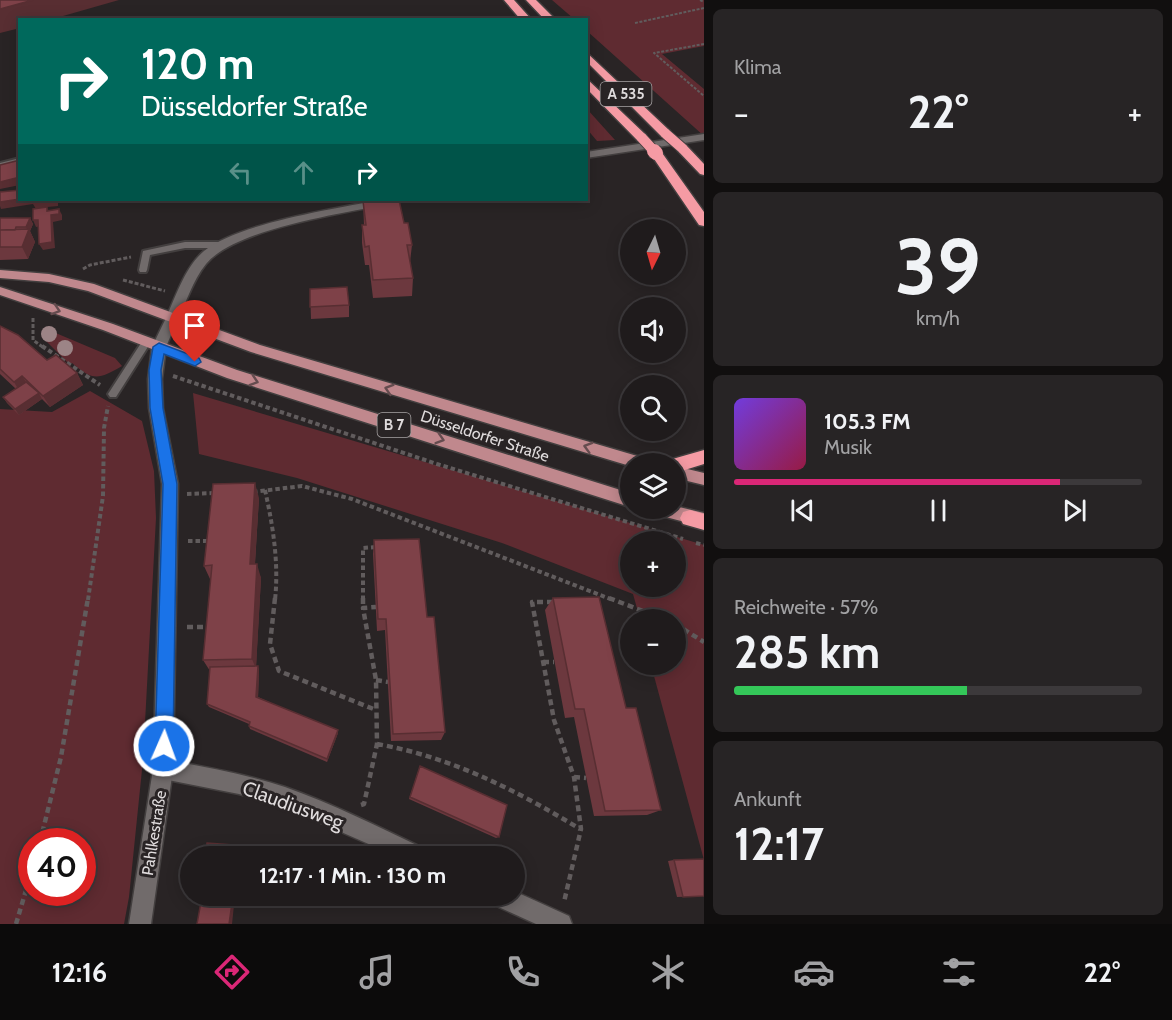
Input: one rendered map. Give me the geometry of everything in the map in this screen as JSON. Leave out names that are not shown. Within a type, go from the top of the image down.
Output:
[{"type":"highway","points":[[508,0],[525,18]]},
{"type":"highway","points":[[531,0],[549,18]]},
{"type":"highway","name":"A 535","points":[[588,57],[704,171]]},
{"type":"highway","name":"A 535","points":[[588,83],[704,202]]},
{"type":"highway","points":[[682,148],[704,156]]},
{"type":"highway","points":[[656,153],[704,222]]},
{"type":"highway","points":[[686,462],[704,457]]},
{"type":"main road","name":"Düsseldorfer Straße","points":[[0,274],[65,281],[141,304],[256,350],[620,457]]},
{"type":"main road","name":"Düsseldorfer Straße","points":[[0,291],[243,378],[620,497]]},
{"type":"main road","points":[[686,475],[704,479]]},
{"type":"street","points":[[588,154],[704,137]]},
{"type":"street","points":[[152,344],[172,318],[202,260],[219,245],[254,232],[389,201]]},
{"type":"street","name":"Pahlkestraße","points":[[140,924],[163,770],[170,495],[156,408],[152,344]]},
{"type":"street","name":"Claudiusweg","points":[[163,770],[232,783],[283,797],[396,846]]},
{"type":"street","points":[[522,906],[559,923]]},
{"type":"lane","points":[[0,165],[18,160]]},
{"type":"lane","points":[[143,270],[146,253],[185,245],[219,245]]},
{"type":"lane","points":[[113,394],[152,344]]},
{"type":"path","points":[[700,0],[704,2]]},
{"type":"path","points":[[635,23],[704,8]]},
{"type":"path","points":[[704,44],[654,53],[704,96]]},
{"type":"path","points":[[65,281],[90,265],[146,253]]},
{"type":"path","points":[[84,269],[94,272]]},
{"type":"path","points":[[114,277],[182,296]]},
{"type":"path","points":[[32,302],[33,340],[113,394],[104,420],[104,489],[80,642],[66,728],[44,828]]},
{"type":"path","points":[[155,370],[447,467],[704,545]]},
{"type":"path","points":[[249,492],[302,486],[352,499],[637,609]]},
{"type":"path","points":[[265,490],[271,516],[278,574],[270,644],[279,671],[376,710]]},
{"type":"path","points":[[170,495],[225,493]]},
{"type":"path","points":[[333,817],[364,804],[377,744],[376,681],[363,608],[363,548],[384,547]]},
{"type":"path","points":[[559,923],[581,829],[574,777],[554,720],[532,602],[561,602]]},
{"type":"path","points":[[363,608],[376,607]]},
{"type":"path","points":[[686,631],[704,642]]},
{"type":"path","points":[[543,662],[554,662]]},
{"type":"path","points":[[376,681],[388,682]]},
{"type":"path","points":[[377,744],[407,748],[439,759],[533,800],[581,829]]},
{"type":"path","points":[[574,777],[586,778]]},
{"type":"path","points":[[16,924],[21,906]]},
{"type":"shaded area","points":[[552,0],[704,0],[704,46],[662,54],[704,89],[704,136],[588,32],[588,18],[573,18]]},
{"type":"shaded area","points":[[588,110],[615,140],[597,141],[588,130]]},
{"type":"shaded area","points":[[51,331],[115,358],[122,366],[101,376],[91,376],[72,363],[69,364],[43,338],[44,334]]},
{"type":"shaded area","points":[[90,391],[142,421],[154,471],[156,518],[143,760],[129,897],[124,924],[0,924],[0,409],[52,412]]},
{"type":"shaded area","points":[[193,393],[657,531],[620,531],[620,589],[502,543],[297,478],[199,454]]},
{"type":"shaded area","points":[[686,540],[704,545],[704,860],[654,675],[686,675],[686,609],[637,609],[634,597],[686,597]]},
{"type":"building","points":[[0,0],[33,0],[0,9]]},
{"type":"building","points":[[18,160],[18,178],[0,182],[0,165]]},
{"type":"building","points":[[18,190],[18,199],[0,202],[0,192]]},
{"type":"building","points":[[363,201],[399,201],[404,223],[408,223],[412,245],[407,245],[413,278],[373,280],[369,246],[365,247],[362,225],[366,225]]},
{"type":"building","points":[[47,207],[47,211],[59,209],[59,214],[51,215],[52,242],[39,244],[38,220],[33,220],[33,209]]},
{"type":"building","points":[[0,218],[30,218],[26,227],[0,230]]},
{"type":"building","points":[[29,229],[22,247],[0,247],[0,230]]},
{"type":"building","points":[[347,287],[349,305],[310,307],[310,289]]},
{"type":"building","points":[[0,326],[18,335],[47,360],[56,355],[77,373],[43,396],[22,376],[14,382],[0,369]]},
{"type":"building","points":[[26,382],[39,393],[15,409],[3,397]]},
{"type":"building","points":[[255,483],[250,564],[257,564],[252,659],[203,660],[212,565],[204,566],[213,484]]},
{"type":"building","points":[[419,539],[427,617],[434,617],[445,732],[393,734],[386,619],[378,619],[374,540]]},
{"type":"building","points":[[599,597],[626,708],[636,708],[661,810],[605,811],[584,709],[575,709],[553,598]]},
{"type":"building","points":[[258,666],[256,697],[338,730],[327,759],[249,726],[250,722],[207,704],[210,667]]},
{"type":"building","points":[[420,766],[507,805],[499,837],[410,797]]},
{"type":"building","points":[[207,843],[247,846],[207,846]]},
{"type":"building","points":[[704,859],[704,896],[683,897],[674,860]]},
{"type":"building","points":[[200,906],[232,906],[229,924],[197,924]]},
{"type":"route","points":[[164,746],[170,484],[156,408],[154,378],[159,347],[195,362]]}]
